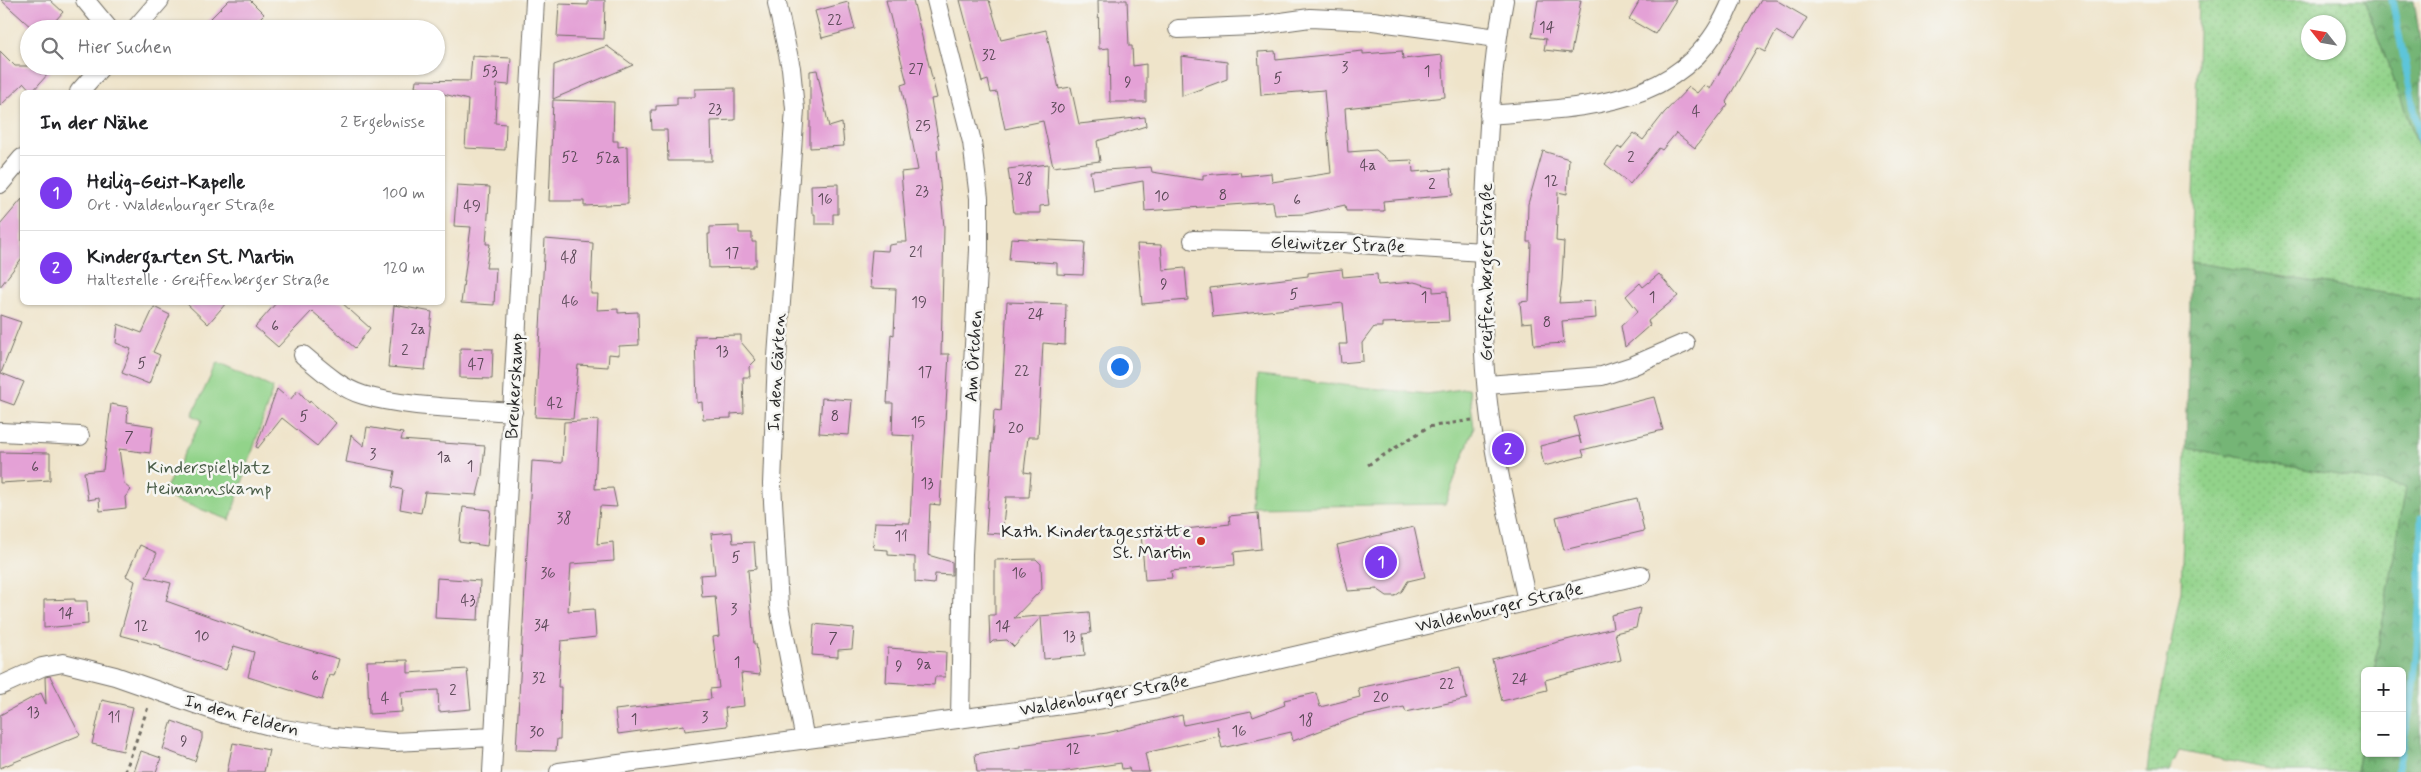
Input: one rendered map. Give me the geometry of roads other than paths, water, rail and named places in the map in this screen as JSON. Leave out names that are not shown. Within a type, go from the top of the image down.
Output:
[{"type":"street","points":[[85,0],[102,20]]},
{"type":"street","points":[[143,20],[160,0]]},
{"type":"street","name":"Breukerskamp","points":[[492,772],[535,0]]},
{"type":"street","name":"Am Örtchen","points":[[936,0],[972,142],[979,198],[979,250],[963,554],[960,718]]},
{"type":"street","name":"Greiffenberger Straße","points":[[1504,0],[1497,38],[1489,114],[1482,316],[1490,417],[1496,458],[1527,600]]},
{"type":"street","points":[[1489,114],[1573,107],[1624,98],[1653,88],[1694,60],[1727,13],[1732,0]]},
{"type":"street","name":"In den Gärten","points":[[777,3],[791,68],[795,109],[777,357],[772,484],[779,606],[805,740]]},
{"type":"street","points":[[1178,29],[1253,26],[1310,18],[1373,21],[1497,38]]},
{"type":"street","points":[[81,90],[94,75]]},
{"type":"street","points":[[0,184],[20,160]]},
{"type":"street","name":"Gleiwitzer Straße","points":[[1193,240],[1342,243],[1483,252]]},
{"type":"street","points":[[1487,385],[1602,376],[1632,366],[1685,343]]},
{"type":"street","points":[[302,355],[334,380],[362,395],[398,401],[512,412]]},
{"type":"street","points":[[0,432],[80,436]]},
{"type":"street","name":"Waldenburger Straße","points":[[559,772],[1093,701],[1153,689],[1527,600],[1641,575]]},
{"type":"street","name":"In den Feldern","points":[[0,686],[42,667],[63,664],[116,676],[278,728],[333,737],[394,742],[493,737]]},
{"type":"waterway","points":[[2392,0],[2421,143]]},
{"type":"waterway","points":[[2406,729],[2416,663],[2421,518]]},
{"type":"waterway","points":[[2397,772],[2400,757]]},
{"type":"place","name":"Kindergarten St. Martin","points":[[1508,449]]},
{"type":"place","name":"Kath. Kindertagesstätte St. Martin","points":[[1201,541]]},
{"type":"place","name":"Heilig-Geist-Kapelle","points":[[1381,562]]},
{"type":"park label","name":"Kinderspielplatz Heimannskamp","points":[[209,477]]}]
